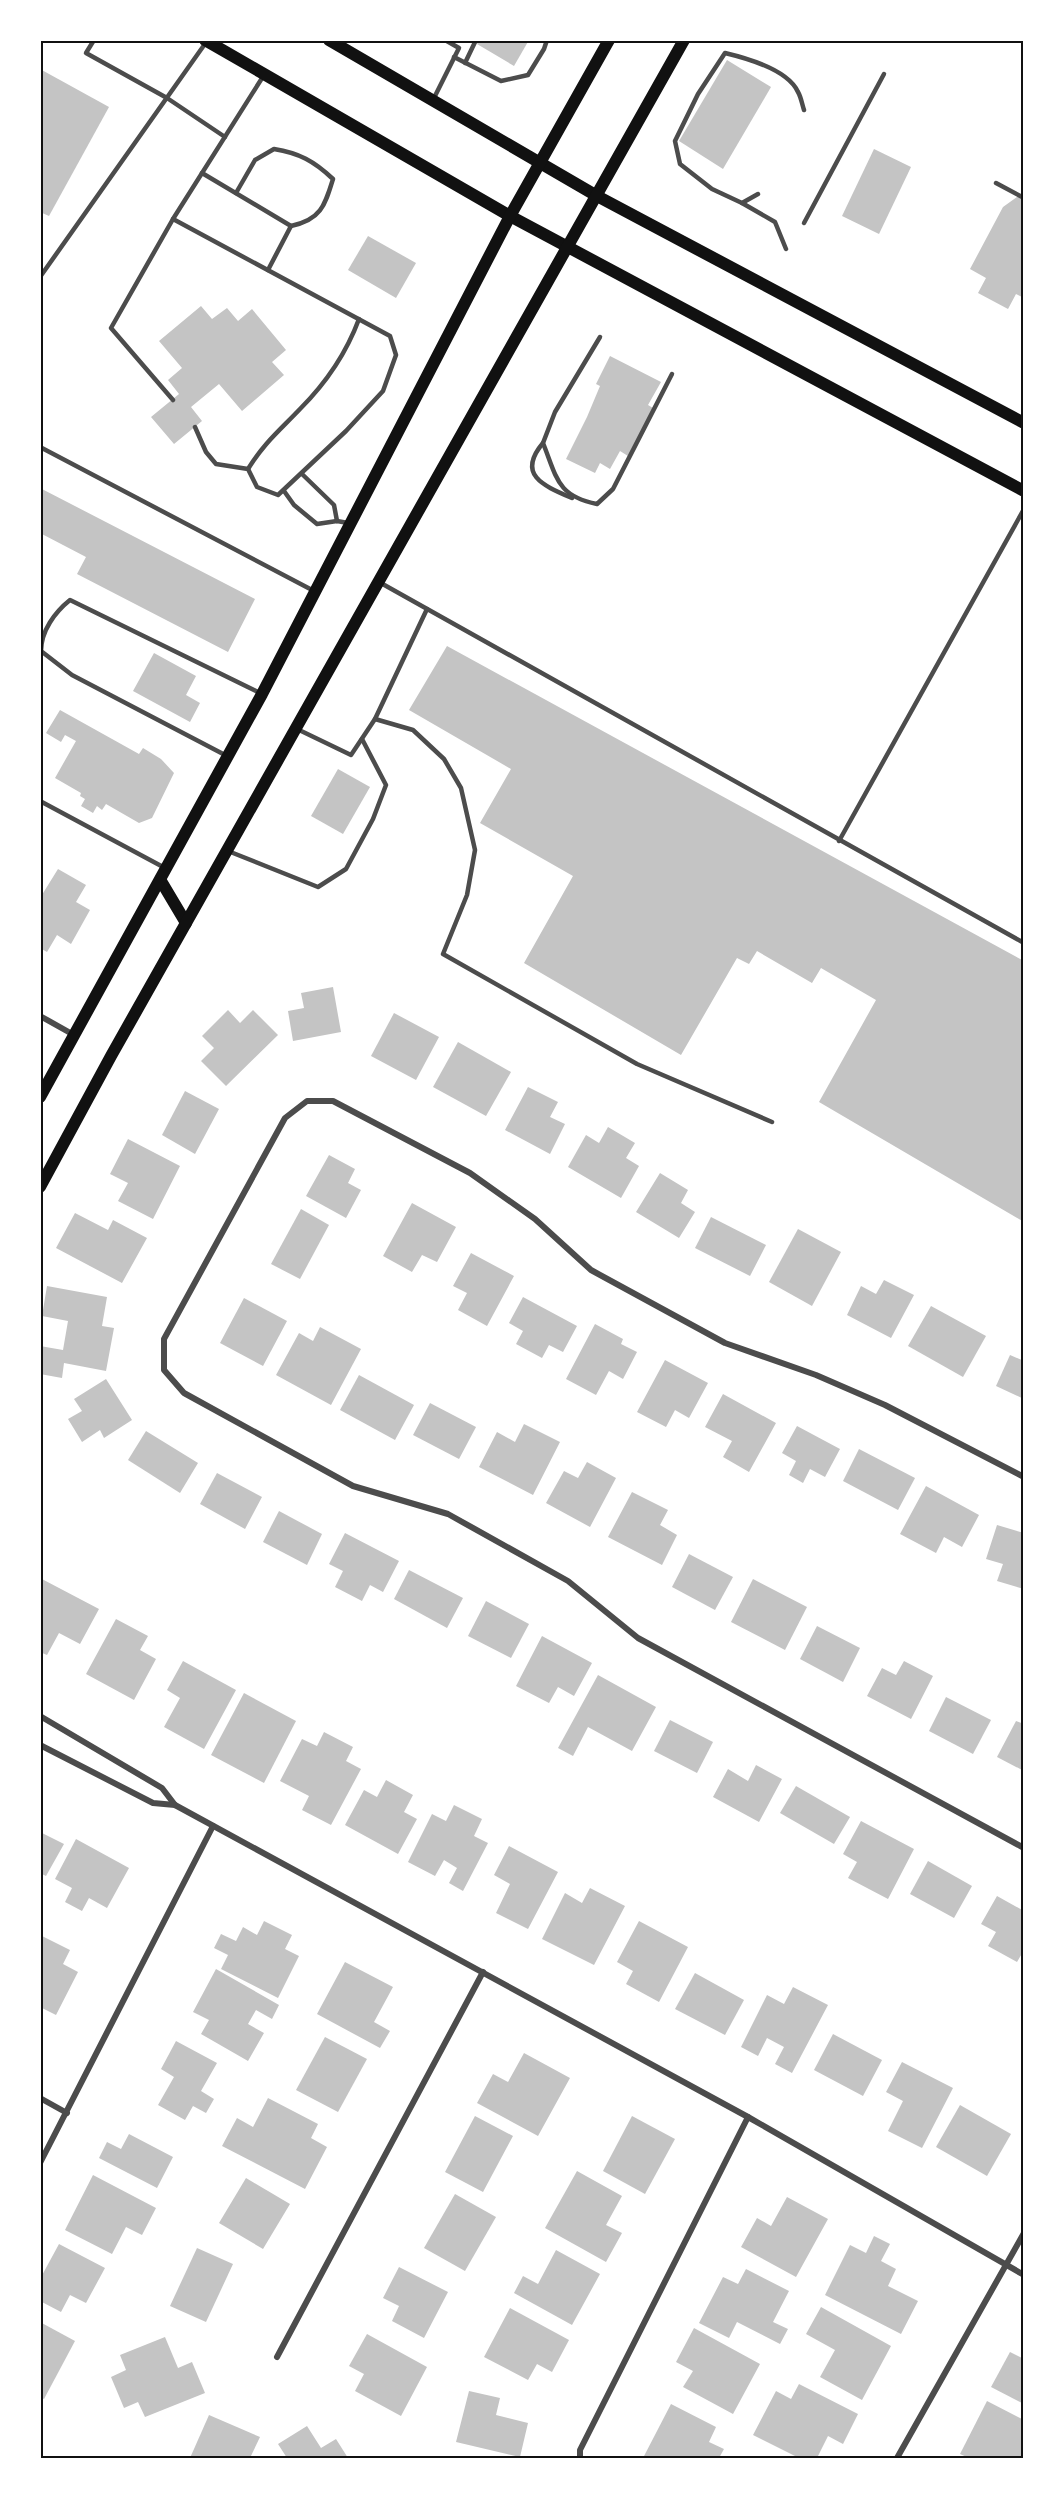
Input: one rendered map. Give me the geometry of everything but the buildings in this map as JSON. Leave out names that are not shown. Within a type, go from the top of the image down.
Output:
[{"type":"main road","points":[[329,40],[597,196],[1023,423]]},
{"type":"main road","points":[[40,1097],[262,694],[510,216],[609,40]]},
{"type":"main road","points":[[40,1187],[186,923],[684,40]]},
{"type":"main road","points":[[206,41],[510,216],[1023,491]]},
{"type":"main road","points":[[164,875],[186,923]]},
{"type":"street","points":[[40,1016],[74,1035]]},
{"type":"street","points":[[1023,1477],[885,1405],[816,1375],[725,1343],[591,1270],[536,1219],[470,1173],[333,1101],[307,1101],[285,1118],[164,1339],[164,1370],[184,1393],[353,1486],[448,1514],[568,1581],[638,1638],[1023,1848]]},
{"type":"street","points":[[40,1716],[162,1788],[175,1805],[748,2117],[1023,2275]]},
{"type":"street","points":[[40,1745],[153,1803],[175,1805]]},
{"type":"street","points":[[40,2163],[213,1826]]},
{"type":"street","points":[[277,2357],[483,1972]]},
{"type":"street","points":[[40,2098],[67,2113]]},
{"type":"street","points":[[580,2458],[580,2450],[748,2117]]},
{"type":"street","points":[[897,2458],[1023,2233]]},
{"type":"lane","points":[[94,40],[86,53],[167,98],[225,138]]},
{"type":"lane","points":[[433,100],[459,48],[445,40]]},
{"type":"lane","points":[[465,63],[476,40]]},
{"type":"lane","points":[[454,57],[501,81],[528,75],[544,50],[547,40]]},
{"type":"lane","points":[[40,277],[206,41]]},
{"type":"lane","points":[[786,249],[775,222],[712,189],[680,164],[675,141],[713,70],[725,53],[768,67],[788,80],[798,90],[804,110]]},
{"type":"lane","points":[[804,223],[884,74]]},
{"type":"lane","points":[[173,400],[111,328],[173,219],[264,75]]},
{"type":"lane","points":[[202,173],[291,226],[308,222],[325,206],[333,179],[319,165],[297,153],[274,149],[255,160],[236,193]]},
{"type":"lane","points":[[996,183],[1023,198]]},
{"type":"lane","points":[[742,203],[758,194]]},
{"type":"lane","points":[[173,219],[390,336],[396,355],[390,377],[376,399],[284,491],[278,495],[258,487],[248,469]]},
{"type":"lane","points":[[268,270],[291,226]]},
{"type":"lane","points":[[248,469],[262,445],[301,408],[340,362],[359,319]]},
{"type":"lane","points":[[600,337],[555,412],[543,443],[534,454],[531,466],[534,477],[549,488],[574,500],[597,504],[613,489],[672,374]]},
{"type":"lane","points":[[195,427],[206,452],[216,464],[248,469]]},
{"type":"lane","points":[[543,443],[558,482],[574,500]]},
{"type":"lane","points":[[40,447],[316,591]]},
{"type":"lane","points":[[302,474],[334,505],[337,521]]},
{"type":"lane","points":[[284,491],[294,505],[317,524],[337,521],[352,524]]},
{"type":"lane","points":[[839,841],[1023,510]]},
{"type":"lane","points":[[379,582],[1023,943]]},
{"type":"lane","points":[[228,756],[72,675],[41,651],[41,638],[61,607],[70,600],[262,694]]},
{"type":"lane","points":[[297,729],[351,755],[375,719],[427,609]]},
{"type":"lane","points":[[375,719],[412,730],[444,759],[461,788],[475,850],[467,896],[443,954],[637,1064],[772,1122]]},
{"type":"lane","points":[[228,851],[318,887],[346,869],[373,819],[386,785],[362,739]]},
{"type":"lane","points":[[40,801],[164,875]]}]
